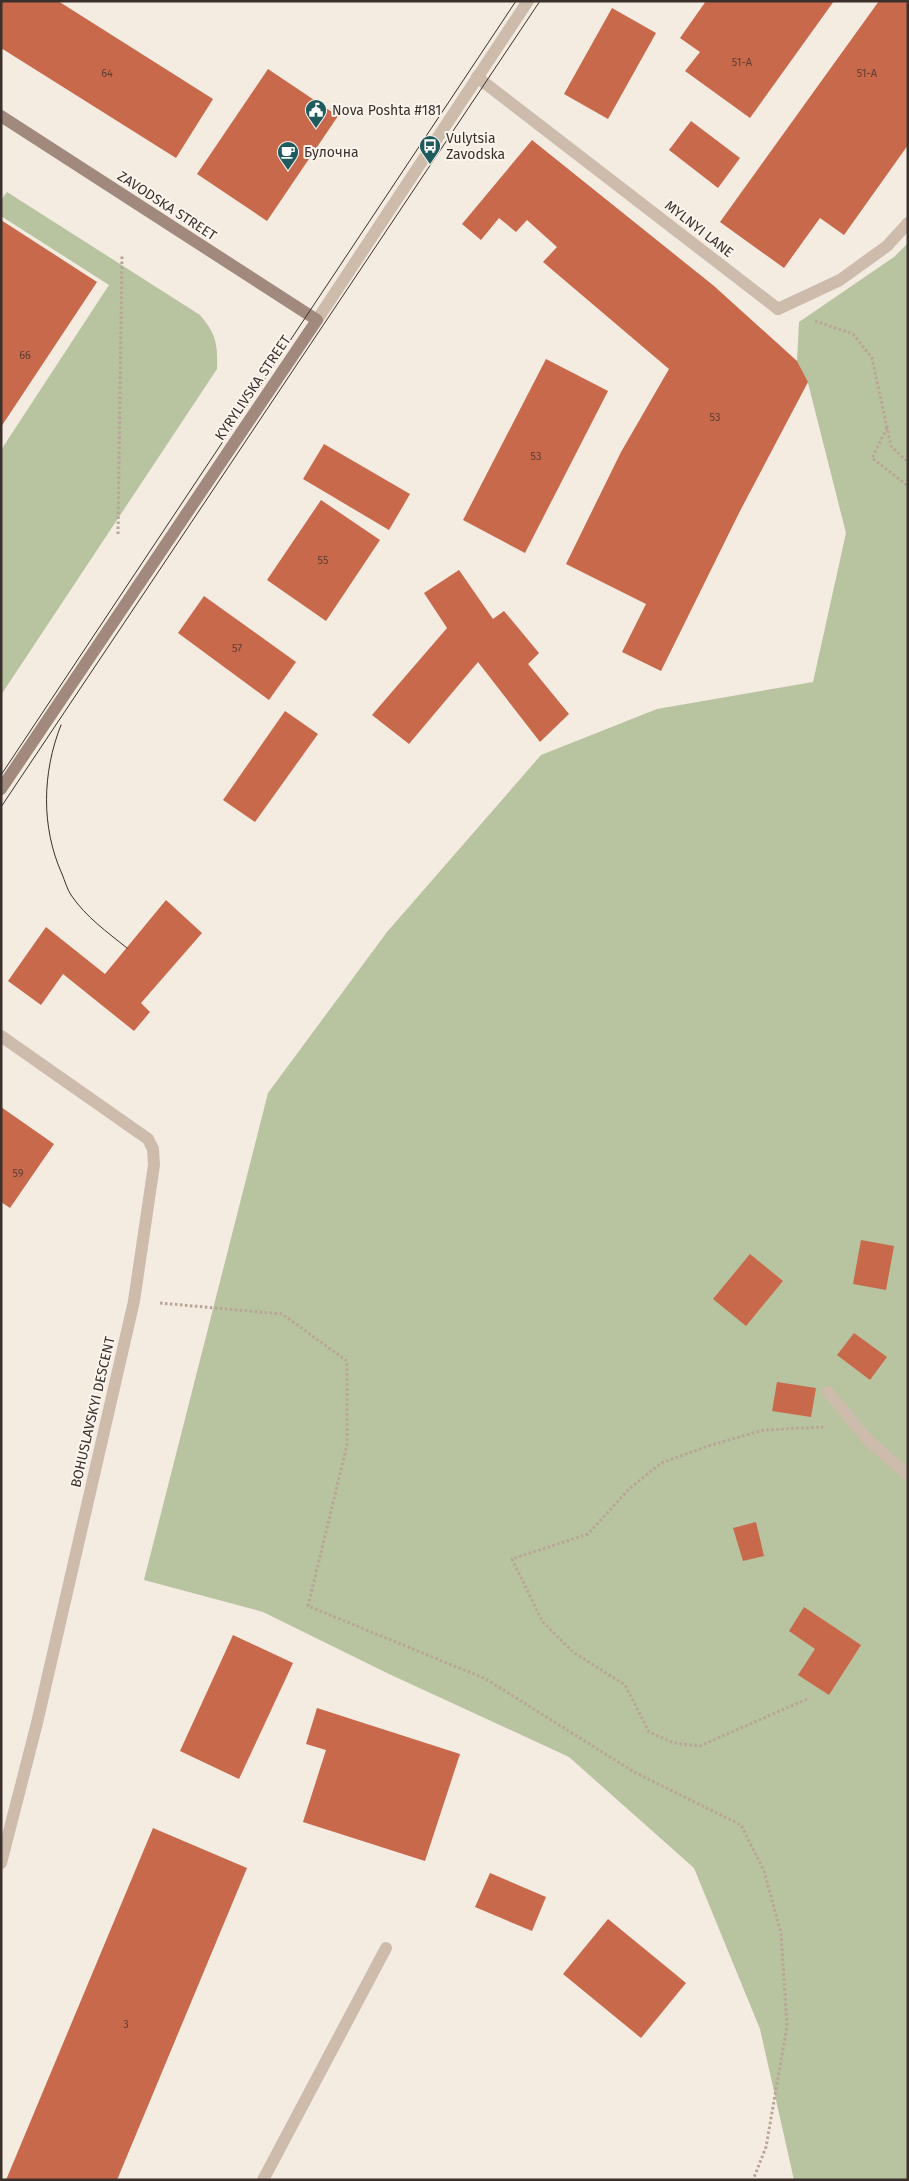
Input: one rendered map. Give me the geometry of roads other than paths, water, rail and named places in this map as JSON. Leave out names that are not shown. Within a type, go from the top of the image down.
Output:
[{"type":"main road","name":"ZAVODSKA STREET","points":[[1,116],[317,320]]},
{"type":"main road","name":"KYRYLIVSKA STREET","points":[[1,789],[317,320]]},
{"type":"street","name":"KYRYLIVSKA STREET","points":[[317,320],[528,1]]},
{"type":"street","name":"MYLNYI LANE","points":[[477,77],[778,309],[840,280],[887,246],[908,224]]},
{"type":"street","name":"BOHUSLAVSKYI DESCENT","points":[[1,1036],[148,1139],[153,1149],[154,1165],[134,1301],[37,1724],[1,1863]]},
{"type":"street","points":[[828,1392],[868,1440],[908,1475]]},
{"type":"street","points":[[263,2180],[386,1948]]},
{"type":"tram line","points":[[1,775],[516,1]]},
{"type":"tram line","points":[[1,807],[540,1]]},
{"type":"tram line","points":[[61,725],[50,762],[46,800],[50,838],[55,856],[68,890],[77,903],[97,924],[127,948]]},
{"type":"place","name":"Nova Poshta #181","points":[[316,129]]},
{"type":"place","name":"Vulytsia Zavodska","points":[[430,165]]},
{"type":"place","name":"Булочна","points":[[288,171]]}]
